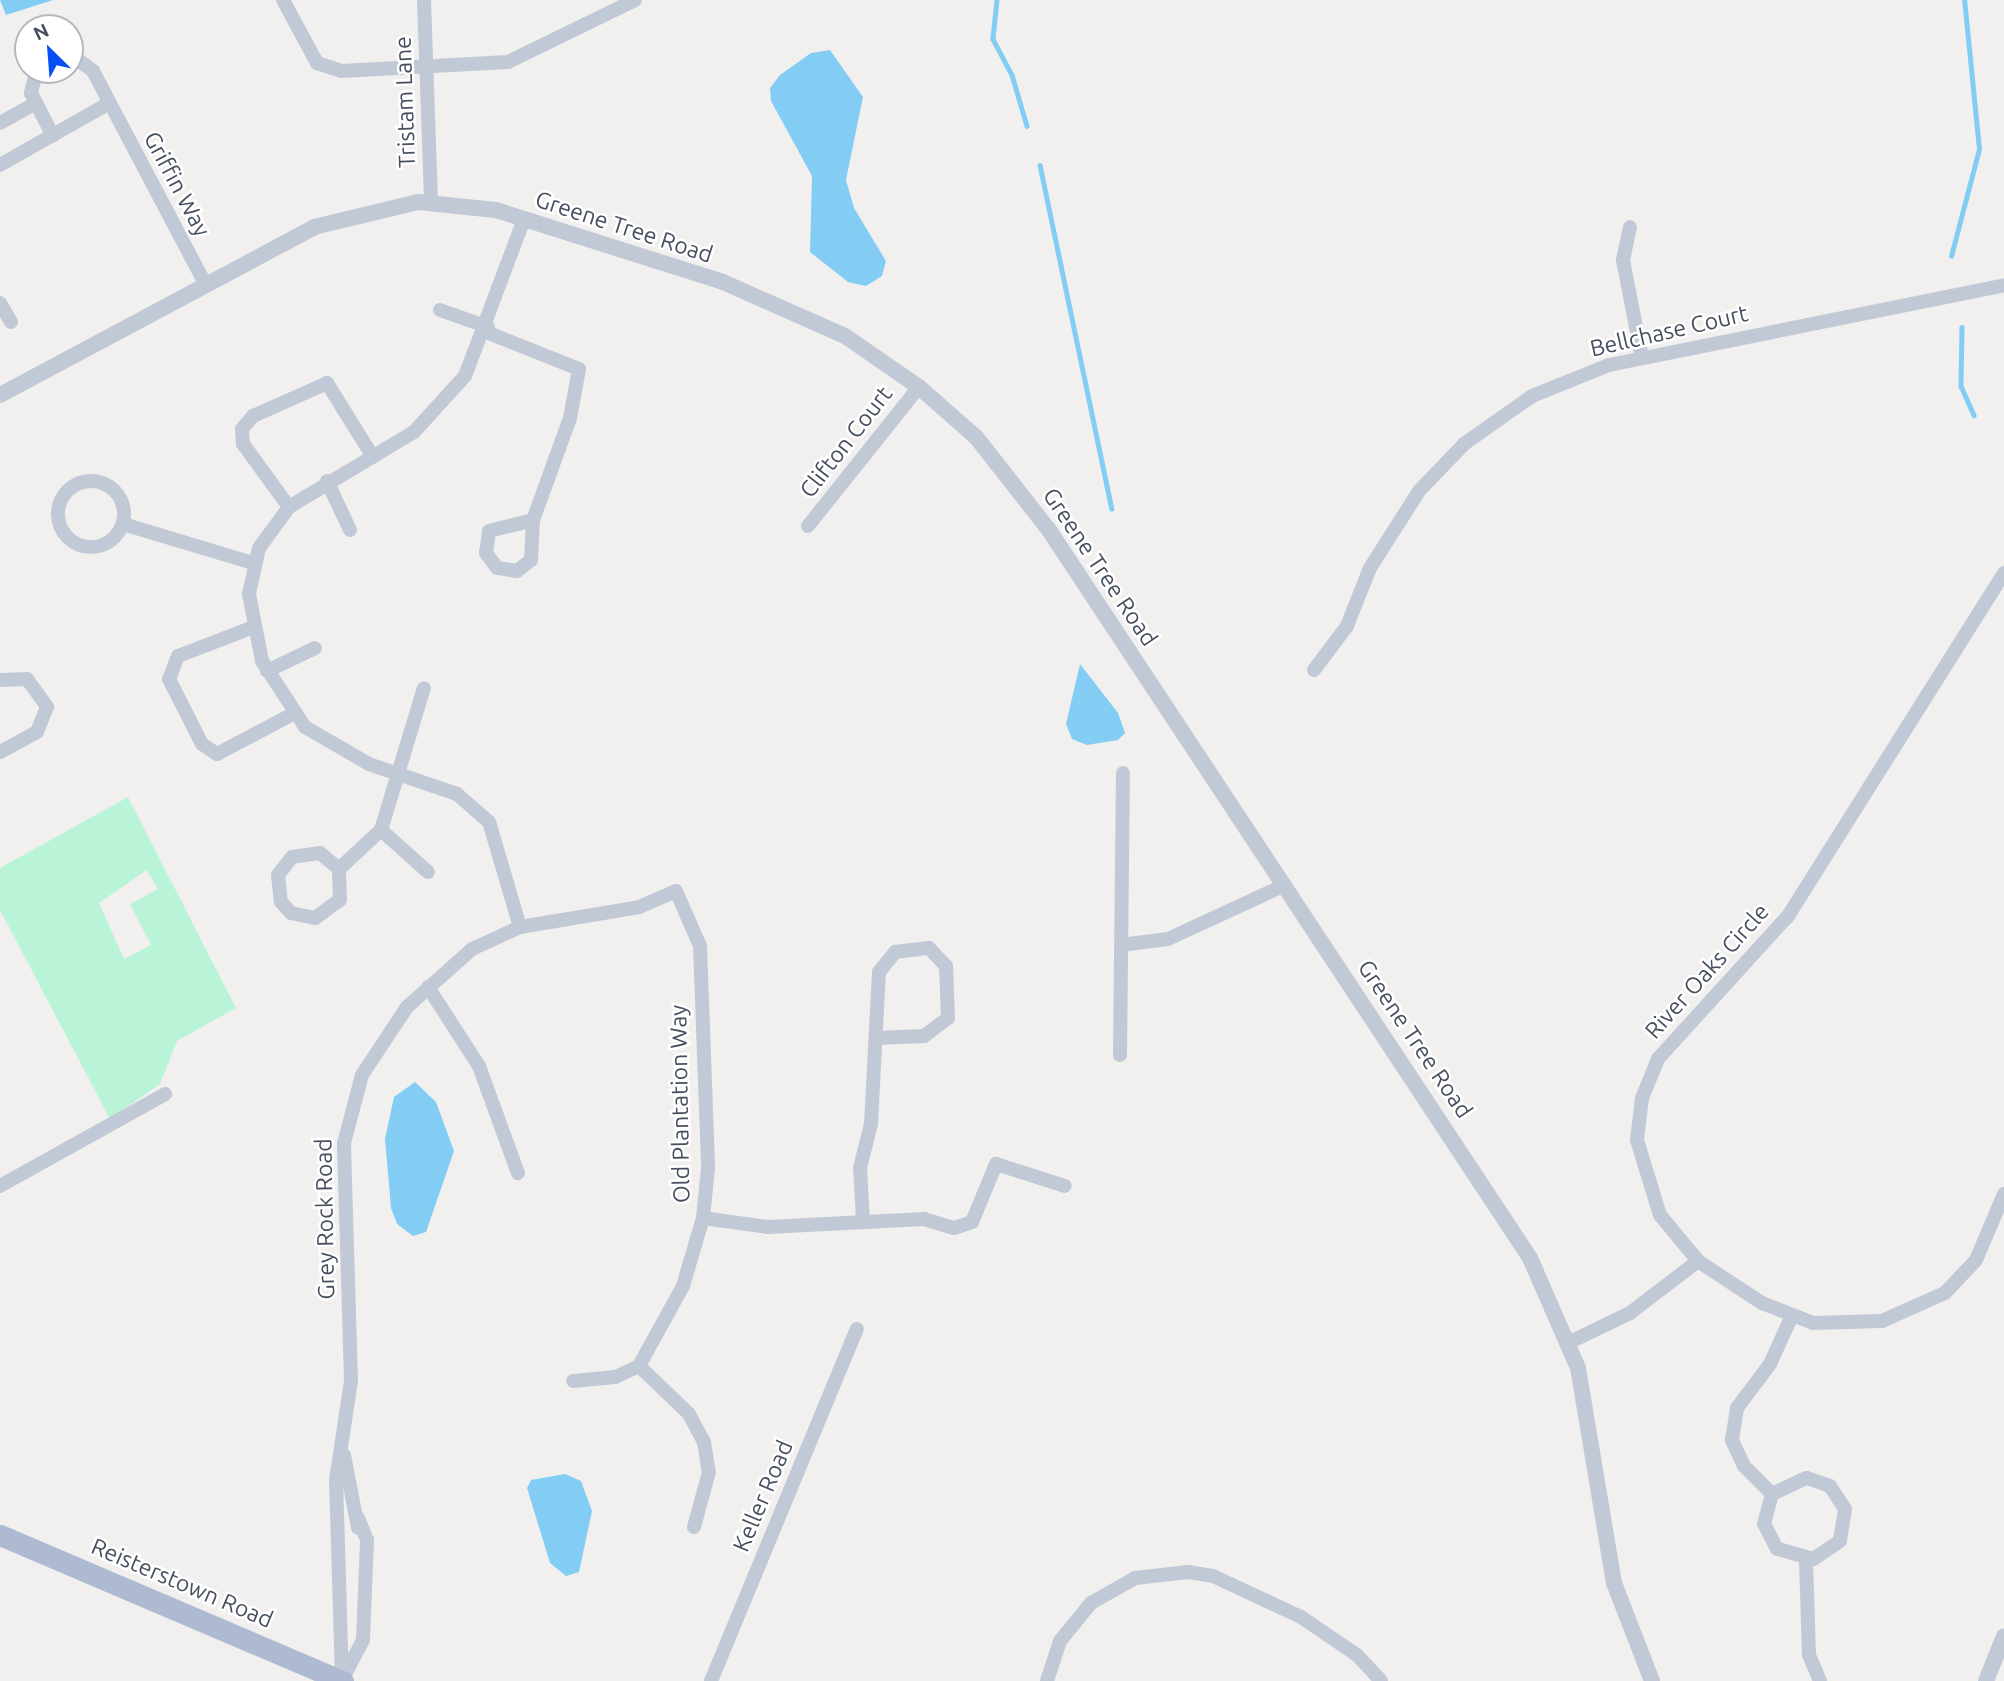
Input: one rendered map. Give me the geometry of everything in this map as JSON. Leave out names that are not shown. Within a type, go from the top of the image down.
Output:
[{"type":"main road","name":"Reisterstown Road","points":[[0,1535],[342,1681]]},
{"type":"street","points":[[284,0],[312,55],[328,69],[427,67],[525,58],[635,0]]},
{"type":"street","name":"Tristam Lane","points":[[424,0],[431,202]]},
{"type":"street","name":"Griffin Way","points":[[84,64],[93,71],[108,104],[206,285]]},
{"type":"street","points":[[36,84],[34,104],[52,136]]},
{"type":"street","points":[[0,123],[34,104]]},
{"type":"street","points":[[0,165],[108,104]]},
{"type":"street","name":"Greene Tree Road","points":[[0,395],[340,217],[431,202],[524,219],[768,299],[845,336],[919,387],[976,437],[1028,503],[1285,885],[1518,1239],[1570,1342],[1590,1415],[1614,1583],[1652,1681]]},
{"type":"street","points":[[520,927],[489,822],[457,794],[398,774],[328,744],[293,714],[267,671],[251,628],[253,563],[289,507],[327,481],[373,457],[431,417],[465,376],[487,330],[524,219]]},
{"type":"street","points":[[1630,227],[1624,273],[1642,358]]},
{"type":"street","name":"Bellchase Court","points":[[1314,670],[1347,626],[1386,537],[1464,444],[1532,397],[1642,358],[2004,285]]},
{"type":"street","points":[[0,303],[10,322]]},
{"type":"street","points":[[440,310],[579,369],[570,418],[533,520]]},
{"type":"street","points":[[289,507],[243,444],[242,429],[253,416],[327,383],[373,457]]},
{"type":"street","name":"Clifton Court","points":[[808,526],[919,387]]},
{"type":"street","points":[[327,481],[350,530]]},
{"type":"street","points":[[100,482],[120,497],[123,524],[102,545],[85,547],[69,539],[58,518],[60,501],[71,487],[100,482]]},
{"type":"street","points":[[123,524],[253,563]]},
{"type":"street","name":"River Oaks Circle","points":[[2004,573],[1787,917],[1734,982],[1674,1040],[1648,1078],[1637,1140],[1642,1169],[1660,1215],[1698,1261],[1791,1318],[1861,1325],[1930,1303],[1976,1260],[2004,1194]]},
{"type":"street","points":[[251,628],[178,656],[169,679],[202,744],[217,754],[293,714]]},
{"type":"street","points":[[267,671],[315,648]]},
{"type":"street","points":[[0,680],[27,679],[47,707],[37,732],[0,752]]},
{"type":"street","points":[[339,869],[320,853],[292,857],[278,875],[281,902],[304,918],[325,914],[340,900],[339,869],[381,830],[424,688]]},
{"type":"street","points":[[1121,1055],[1123,774]]},
{"type":"street","points":[[381,830],[428,872]]},
{"type":"street","points":[[1121,946],[1168,939],[1285,885]]},
{"type":"street","name":"Grey Rock Road","points":[[342,1681],[336,1480],[344,1454],[351,1381],[348,1120],[372,1055],[428,987],[457,959],[520,927],[639,907],[676,891]]},
{"type":"street","name":"Old Plantation Way","points":[[639,1366],[684,1286],[704,1217],[708,1168],[699,946],[676,891]]},
{"type":"street","points":[[863,1221],[860,1168],[871,1124],[876,1038],[884,961],[908,947],[929,948],[946,966],[948,1018],[924,1036],[876,1038]]},
{"type":"street","points":[[428,987],[480,1066],[518,1173]]},
{"type":"street","points":[[0,1186],[165,1094]]},
{"type":"street","points":[[704,1217],[768,1227],[924,1219],[963,1227],[978,1212],[996,1164],[1065,1186]]},
{"type":"street","points":[[1570,1342],[1630,1313],[1698,1261]]},
{"type":"street","points":[[1772,1494],[1744,1466],[1731,1429],[1791,1318]]},
{"type":"street","name":"Keller Road","points":[[711,1681],[857,1329]]},
{"type":"street","points":[[573,1381],[607,1378],[639,1366],[689,1414],[704,1442],[709,1472],[694,1527]]},
{"type":"street","name":"Grey Rock Road","points":[[342,1681],[363,1640],[367,1547],[344,1454]]},
{"type":"street","points":[[1807,1478],[1830,1486],[1842,1499],[1846,1519],[1840,1541],[1806,1560],[1782,1553],[1770,1540],[1764,1515],[1772,1494],[1807,1478]]},
{"type":"street","name":"Grey Rock Road","points":[[358,1518],[363,1640]]},
{"type":"street","points":[[1806,1560],[1809,1655],[1820,1681]]},
{"type":"street","points":[[1047,1681],[1060,1642],[1091,1603],[1135,1578],[1188,1572],[1213,1576],[1301,1617],[1357,1655],[1381,1681]]},
{"type":"street","points":[[1986,1681],[2004,1636]]},
{"type":"green space","points":[[128,797],[236,1008],[177,1041],[160,1084],[110,1119],[0,910],[0,868]],"holes":[[[147,870],[158,889],[130,904],[151,945],[124,959],[99,903]]]},
{"type":"water","points":[[0,0],[53,0],[6,15]]},
{"type":"water","points":[[830,50],[863,97],[846,180],[854,208],[886,261],[882,276],[866,286],[848,282],[810,252],[812,176],[771,101],[770,88],[780,75],[811,53]]},
{"type":"water","points":[[1080,664],[1118,713],[1125,733],[1118,740],[1087,745],[1072,739],[1066,724]]},
{"type":"water","points":[[415,1082],[436,1102],[454,1151],[426,1232],[413,1236],[397,1224],[391,1208],[385,1139],[394,1097]]},
{"type":"water","points":[[565,1474],[581,1481],[592,1511],[579,1572],[566,1576],[550,1563],[527,1488],[531,1480]]},
{"type":"waterway","points":[[997,0],[993,39],[1012,75],[1027,126]]},
{"type":"waterway","points":[[1951,256],[1979,149],[1964,0]]},
{"type":"waterway","points":[[1040,165],[1112,509]]},
{"type":"waterway","points":[[1962,327],[1961,386],[1974,415]]}]
